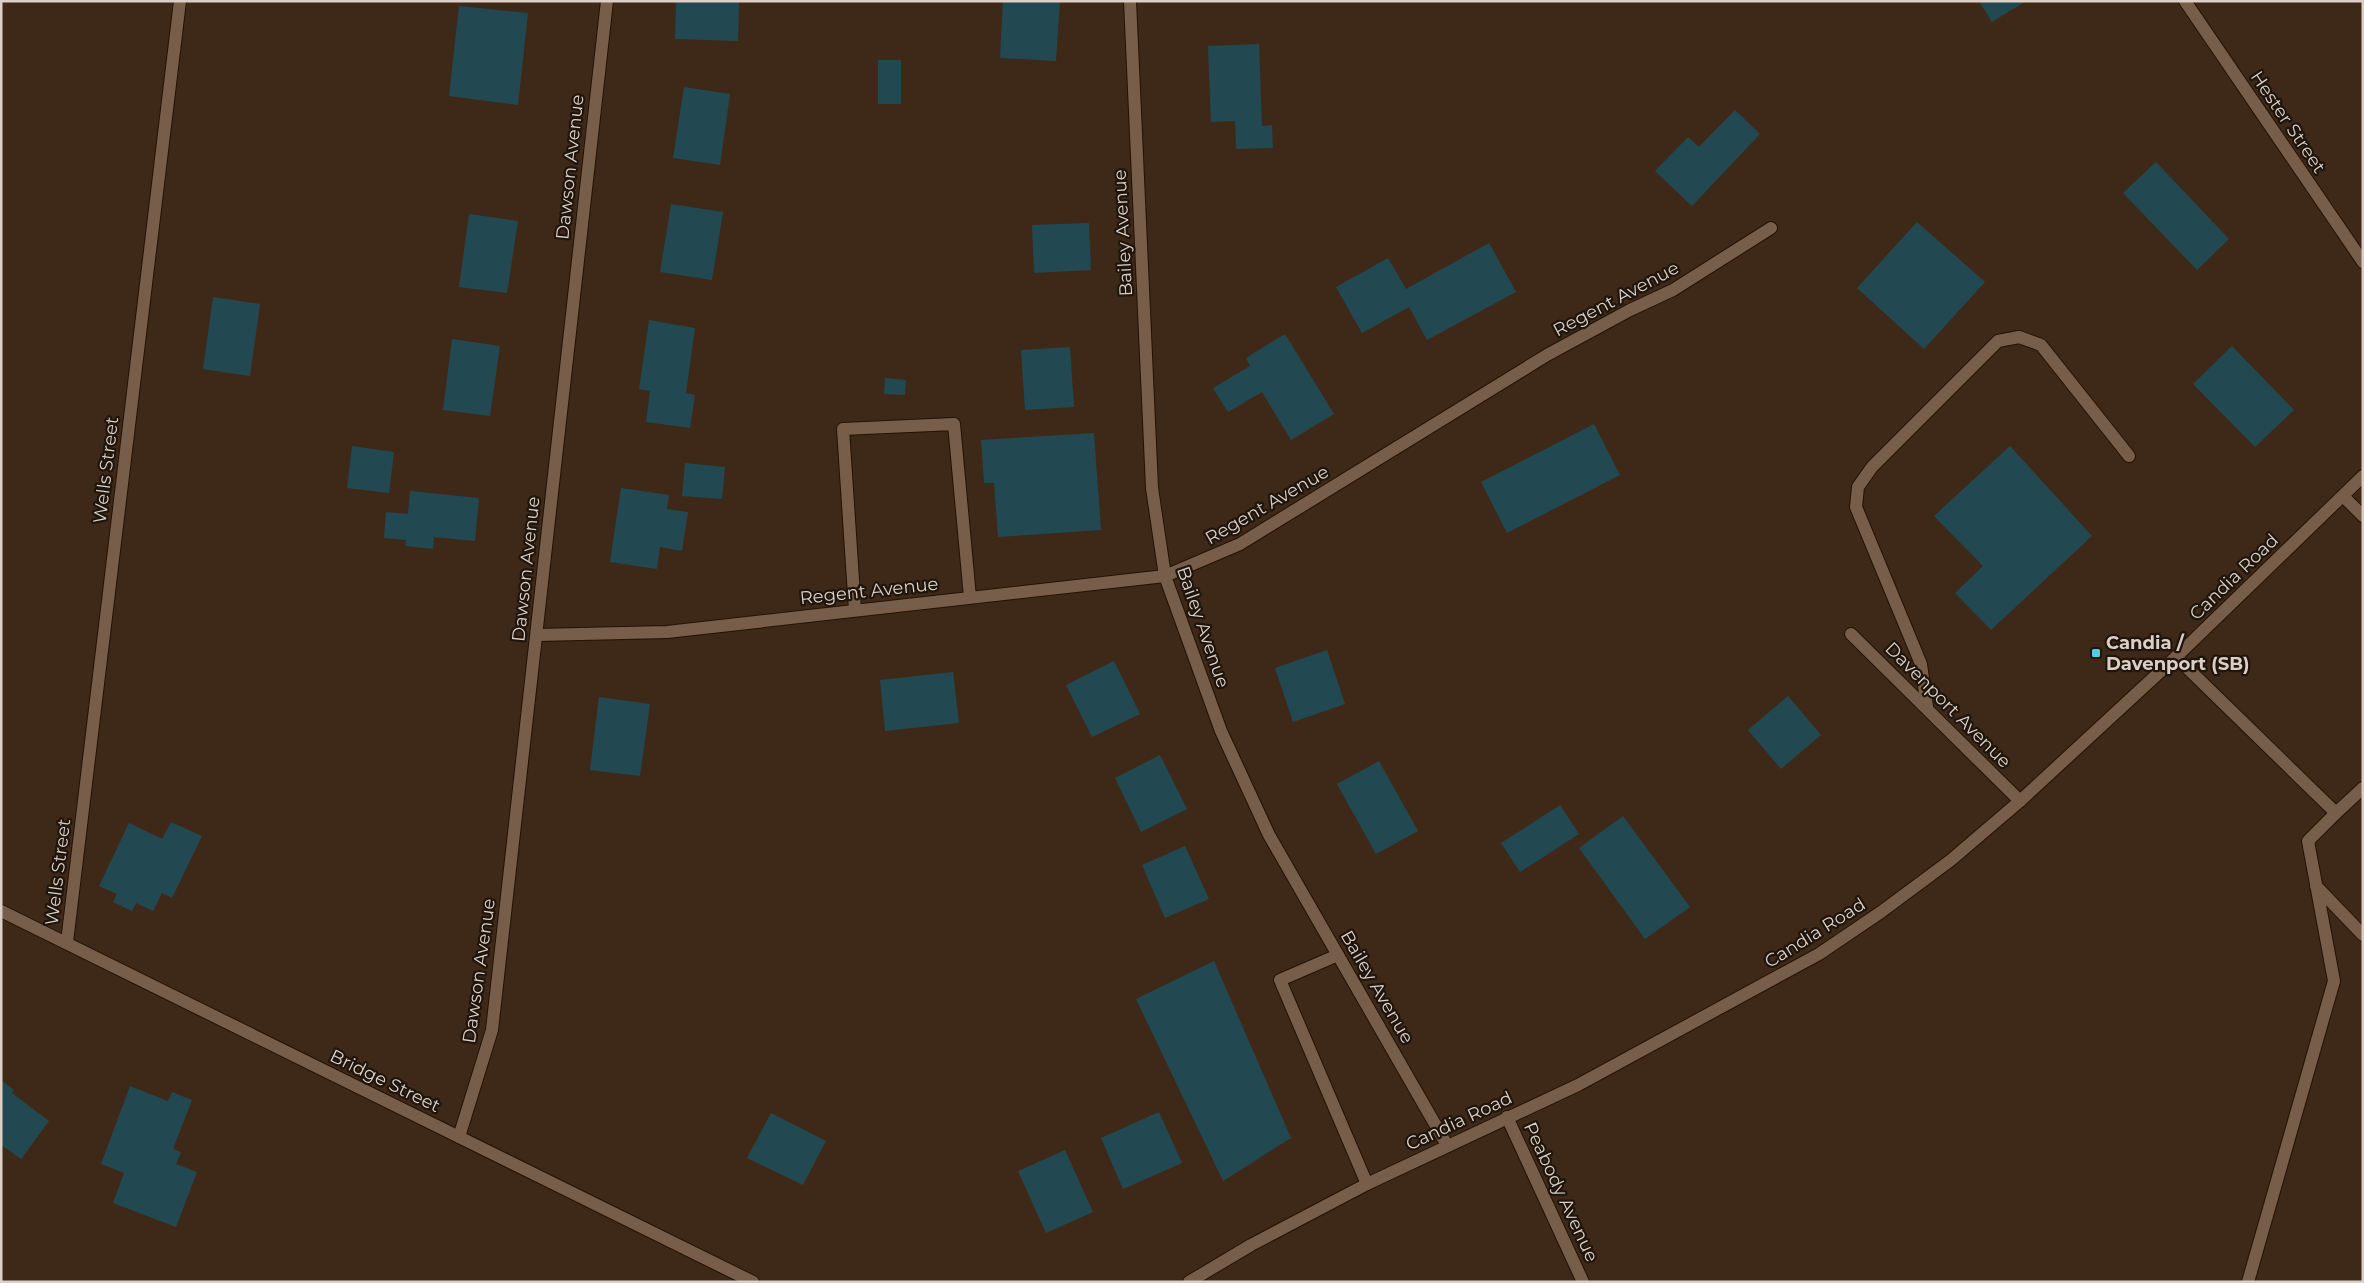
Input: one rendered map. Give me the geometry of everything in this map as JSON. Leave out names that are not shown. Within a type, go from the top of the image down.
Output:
[{"type":"street","name":"Wells Street","points":[[67,942],[180,1]]},
{"type":"street","name":"Dawson Avenue","points":[[459,1137],[492,1030],[607,1]]},
{"type":"street","name":"Bailey Avenue","points":[[1130,1],[1152,488],[1165,576],[1221,731],[1269,835],[1447,1145]]},
{"type":"street","name":"Hester Street","points":[[2185,1],[2363,262]]},
{"type":"street","name":"Regent Avenue","points":[[537,635],[667,632],[1165,576],[1240,544],[1547,355],[1630,310],[1673,290],[1771,228]]},
{"type":"street","points":[[1927,707],[1921,664],[1856,507],[1858,487],[1872,467],[1998,341],[2019,337],[2041,346],[2129,456]]},
{"type":"street","points":[[855,610],[843,429],[954,424],[970,597]]},
{"type":"street","name":"Candia Road","points":[[1189,1282],[1251,1245],[1367,1184],[1578,1085],[1819,954],[1881,912],[1950,860],[2020,801],[2176,657],[2363,476]]},
{"type":"street","points":[[2343,496],[2363,516]]},
{"type":"street","name":"Davenport Avenue","points":[[1851,634],[2020,801]]},
{"type":"street","points":[[2176,657],[2336,814]]},
{"type":"street","points":[[2248,1282],[2334,981],[2308,841],[2363,788]]},
{"type":"street","points":[[2316,886],[2363,935]]},
{"type":"street","name":"Bridge Street","points":[[1,912],[67,942],[753,1282]]},
{"type":"street","points":[[1338,954],[1280,980],[1367,1184]]},
{"type":"street","name":"Peabody Avenue","points":[[1507,1117],[1582,1282]]},
{"type":"building","points":[[676,1],[739,1],[738,41],[675,39]]},
{"type":"building","points":[[1003,1],[1060,1],[1056,61],[1000,58]]},
{"type":"building","points":[[1979,1],[2026,1],[1992,22]]},
{"type":"building","points":[[459,6],[528,13],[518,105],[449,96]]},
{"type":"building","points":[[1259,44],[1262,126],[1272,125],[1273,148],[1236,149],[1235,121],[1211,122],[1208,46]]},
{"type":"building","points":[[878,60],[901,60],[901,104],[878,104]]},
{"type":"building","points":[[684,87],[730,94],[720,165],[673,158]]},
{"type":"building","points":[[1735,110],[1760,134],[1692,206],[1655,171],[1688,137],[1699,147]]},
{"type":"building","points":[[2156,162],[2229,239],[2197,270],[2123,193]]},
{"type":"building","points":[[671,204],[723,212],[712,280],[660,272]]},
{"type":"building","points":[[469,214],[518,221],[507,293],[459,287]]},
{"type":"building","points":[[1917,222],[1985,282],[1924,349],[1857,288]]},
{"type":"building","points":[[1089,223],[1091,270],[1034,273],[1032,225]]},
{"type":"building","points":[[1489,243],[1516,292],[1427,340],[1409,307],[1362,333],[1336,287],[1388,258],[1406,289]]},
{"type":"building","points":[[213,297],[260,304],[250,376],[203,369]]},
{"type":"building","points":[[649,320],[695,328],[686,393],[695,395],[690,428],[646,422],[650,391],[639,389]]},
{"type":"building","points":[[1285,334],[1334,414],[1291,440],[1262,392],[1228,412],[1213,388],[1250,366],[1246,358]]},
{"type":"building","points":[[452,339],[500,346],[490,416],[443,410]]},
{"type":"building","points":[[2232,346],[2294,410],[2255,447],[2193,384]]},
{"type":"building","points":[[1070,347],[1074,407],[1025,410],[1021,350]]},
{"type":"building","points":[[885,378],[906,380],[905,395],[884,394]]},
{"type":"building","points":[[1594,424],[1620,475],[1507,533],[1481,482]]},
{"type":"building","points":[[1094,433],[1101,530],[998,537],[994,483],[984,483],[981,440]]},
{"type":"building","points":[[352,446],[394,452],[389,493],[347,488]]},
{"type":"building","points":[[2010,446],[2092,536],[1991,630],[1955,593],[1983,566],[1934,516]]},
{"type":"building","points":[[685,463],[725,467],[722,499],[682,496]]},
{"type":"building","points":[[621,488],[669,495],[667,509],[688,512],[682,551],[660,547],[657,569],[610,562]]},
{"type":"building","points":[[410,491],[479,498],[475,541],[434,537],[433,549],[405,546],[406,540],[384,538],[386,512],[408,514]]},
{"type":"building","points":[[1327,650],[1345,704],[1293,722],[1275,668]]},
{"type":"building","points":[[1114,661],[1140,714],[1092,737],[1066,685]]},
{"type":"building","points":[[953,672],[959,723],[885,731],[880,680]]},
{"type":"building","points":[[1788,696],[1821,735],[1781,769],[1748,730]]},
{"type":"building","points":[[599,697],[650,704],[640,776],[590,770]]},
{"type":"building","points":[[1160,755],[1187,809],[1141,832],[1115,778]]},
{"type":"building","points":[[1379,761],[1418,831],[1376,854],[1337,784]]},
{"type":"building","points":[[1560,805],[1579,834],[1520,872],[1501,843]]},
{"type":"building","points":[[1623,816],[1690,907],[1645,939],[1579,848]]},
{"type":"building","points":[[171,822],[202,836],[172,898],[162,893],[153,911],[136,903],[132,911],[113,902],[117,894],[99,886],[129,823],[162,839]]},
{"type":"building","points":[[1185,846],[1209,899],[1165,918],[1142,865]]},
{"type":"building","points":[[1214,961],[1291,1138],[1223,1181],[1136,999]]},
{"type":"building","points":[[1,1080],[14,1090],[12,1093],[49,1121],[21,1159],[1,1145]]},
{"type":"building","points":[[130,1086],[168,1101],[172,1092],[192,1100],[173,1149],[181,1152],[176,1164],[197,1172],[176,1227],[113,1203],[124,1173],[101,1164]]},
{"type":"building","points":[[1159,1112],[1182,1163],[1123,1189],[1101,1138]]},
{"type":"building","points":[[771,1113],[826,1141],[803,1185],[747,1158]]},
{"type":"building","points":[[1065,1150],[1093,1212],[1046,1233],[1018,1171]]},
{"type":"place","name":"Candia / Davenport (SB)","points":[[2096,653]]}]
